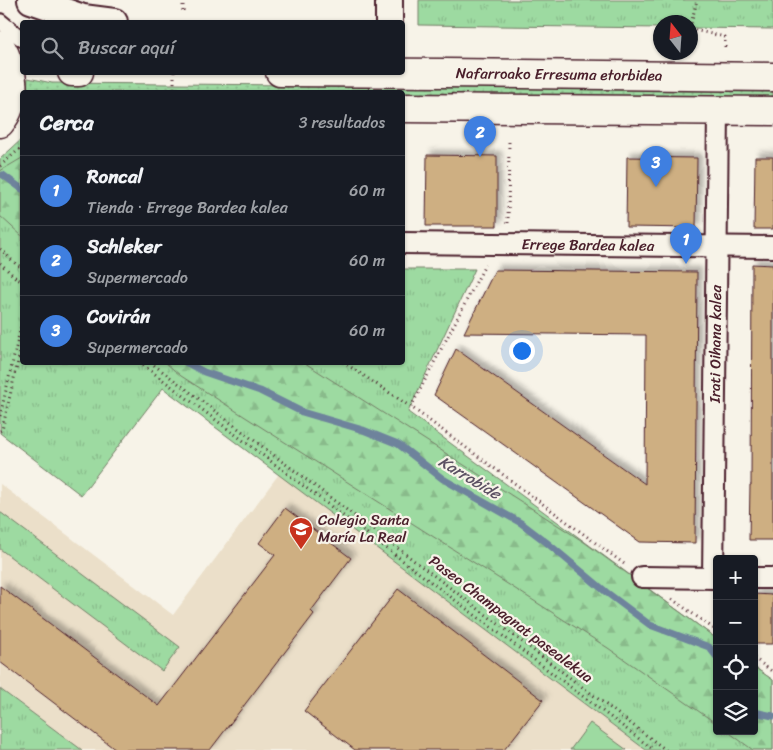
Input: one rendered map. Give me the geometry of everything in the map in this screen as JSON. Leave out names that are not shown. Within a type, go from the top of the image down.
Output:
[{"type":"street","points":[[31,0],[83,18],[98,20]]},
{"type":"street","points":[[388,20],[389,0]]},
{"type":"street","points":[[9,118],[13,79],[13,52]]},
{"type":"street","name":"Nafarroako Erresuma etorbidea","points":[[405,73],[773,77]]},
{"type":"street","points":[[405,108],[773,111]]},
{"type":"street","name":"Irati Oihana kalea","points":[[715,555],[718,111]]},
{"type":"street","name":"Errege Bardea kalea","points":[[405,243],[773,247]]},
{"type":"street","points":[[642,577],[713,578]]},
{"type":"street","points":[[758,578],[773,578]]},
{"type":"lane","points":[[0,21],[13,52]]},
{"type":"path","points":[[183,0],[183,12]]},
{"type":"path","points":[[693,15],[697,0]]},
{"type":"path","points":[[174,75],[174,90]]},
{"type":"path","points":[[411,407],[502,244],[509,141]]},
{"type":"path","points":[[0,166],[20,149]]},
{"type":"path","points":[[0,249],[20,266]]},
{"type":"path","points":[[0,263],[20,280]]},
{"type":"path","points":[[0,416],[20,331]]},
{"type":"path","points":[[0,431],[2,430],[20,353]]},
{"type":"path","name":"Paseo Champagnat pasealekua","points":[[143,365],[654,750]]},
{"type":"path","name":"Paseo Champagnat pasealekua","points":[[154,365],[666,750]]},
{"type":"path","points":[[348,365],[411,407],[713,628]]},
{"type":"path","points":[[758,661],[773,672]]},
{"type":"shaded area","name":"Colegio Santa María La Real","points":[[279,474],[646,750],[82,750],[0,689],[0,484],[173,615]]},
{"type":"green space","points":[[419,0],[773,0],[773,29],[698,28],[698,15],[653,15],[653,28],[419,25]]},
{"type":"green space","points":[[28,78],[52,83],[773,89],[773,99],[405,95],[405,90],[27,90]]},
{"type":"green space","points":[[20,141],[20,365],[405,365],[405,269],[475,269],[408,412],[713,636],[713,735],[758,735],[758,670],[773,680],[773,750],[646,750],[163,388],[81,495],[0,433],[0,159]]},
{"type":"green space","points":[[20,159],[20,234],[0,216],[0,171]]},
{"type":"green space","points":[[168,365],[308,365],[584,542],[713,636],[713,721],[608,648],[181,376]]},
{"type":"green space","points":[[0,512],[180,647],[162,671],[0,549]]},
{"type":"green space","points":[[758,670],[773,680],[773,750],[753,750],[732,735],[758,735]]},
{"type":"green space","points":[[0,689],[82,750],[0,750]]},
{"type":"green space","points":[[590,723],[627,750],[570,750]]},
{"type":"building","points":[[427,155],[497,156],[497,226],[426,226]]},
{"type":"building","points":[[627,157],[697,158],[696,228],[626,227]]},
{"type":"building","points":[[755,157],[773,157],[773,229],[754,229]]},
{"type":"building","points":[[752,264],[773,265],[773,540],[749,540]]},
{"type":"building","points":[[495,270],[697,272],[695,543],[640,542],[434,395],[456,349],[645,484],[646,335],[464,333]]},
{"type":"building","points":[[285,508],[351,558],[311,611],[314,614],[210,750],[116,750],[0,662],[0,586],[159,706],[275,555],[259,543]]},
{"type":"building","points":[[398,589],[543,700],[504,750],[355,750],[304,711]]},
{"type":"building","points":[[758,594],[773,595],[773,644],[758,644]]},
{"type":"waterway","name":"Karrobide","points":[[3,175],[20,188]]},
{"type":"waterway","name":"Karrobide","points":[[191,365],[204,372],[260,391],[302,412],[363,430],[398,444],[443,479],[521,523],[650,625],[709,647],[713,652]]},
{"type":"waterway","name":"Karrobide","points":[[758,713],[773,716]]},
{"type":"place","name":"Schleker","points":[[480,157]]},
{"type":"place","name":"Covirán","points":[[656,187]]},
{"type":"place","name":"Roncal","points":[[686,264]]},
{"type":"place","name":"Colegio Santa María La Real","points":[[301,550]]}]
